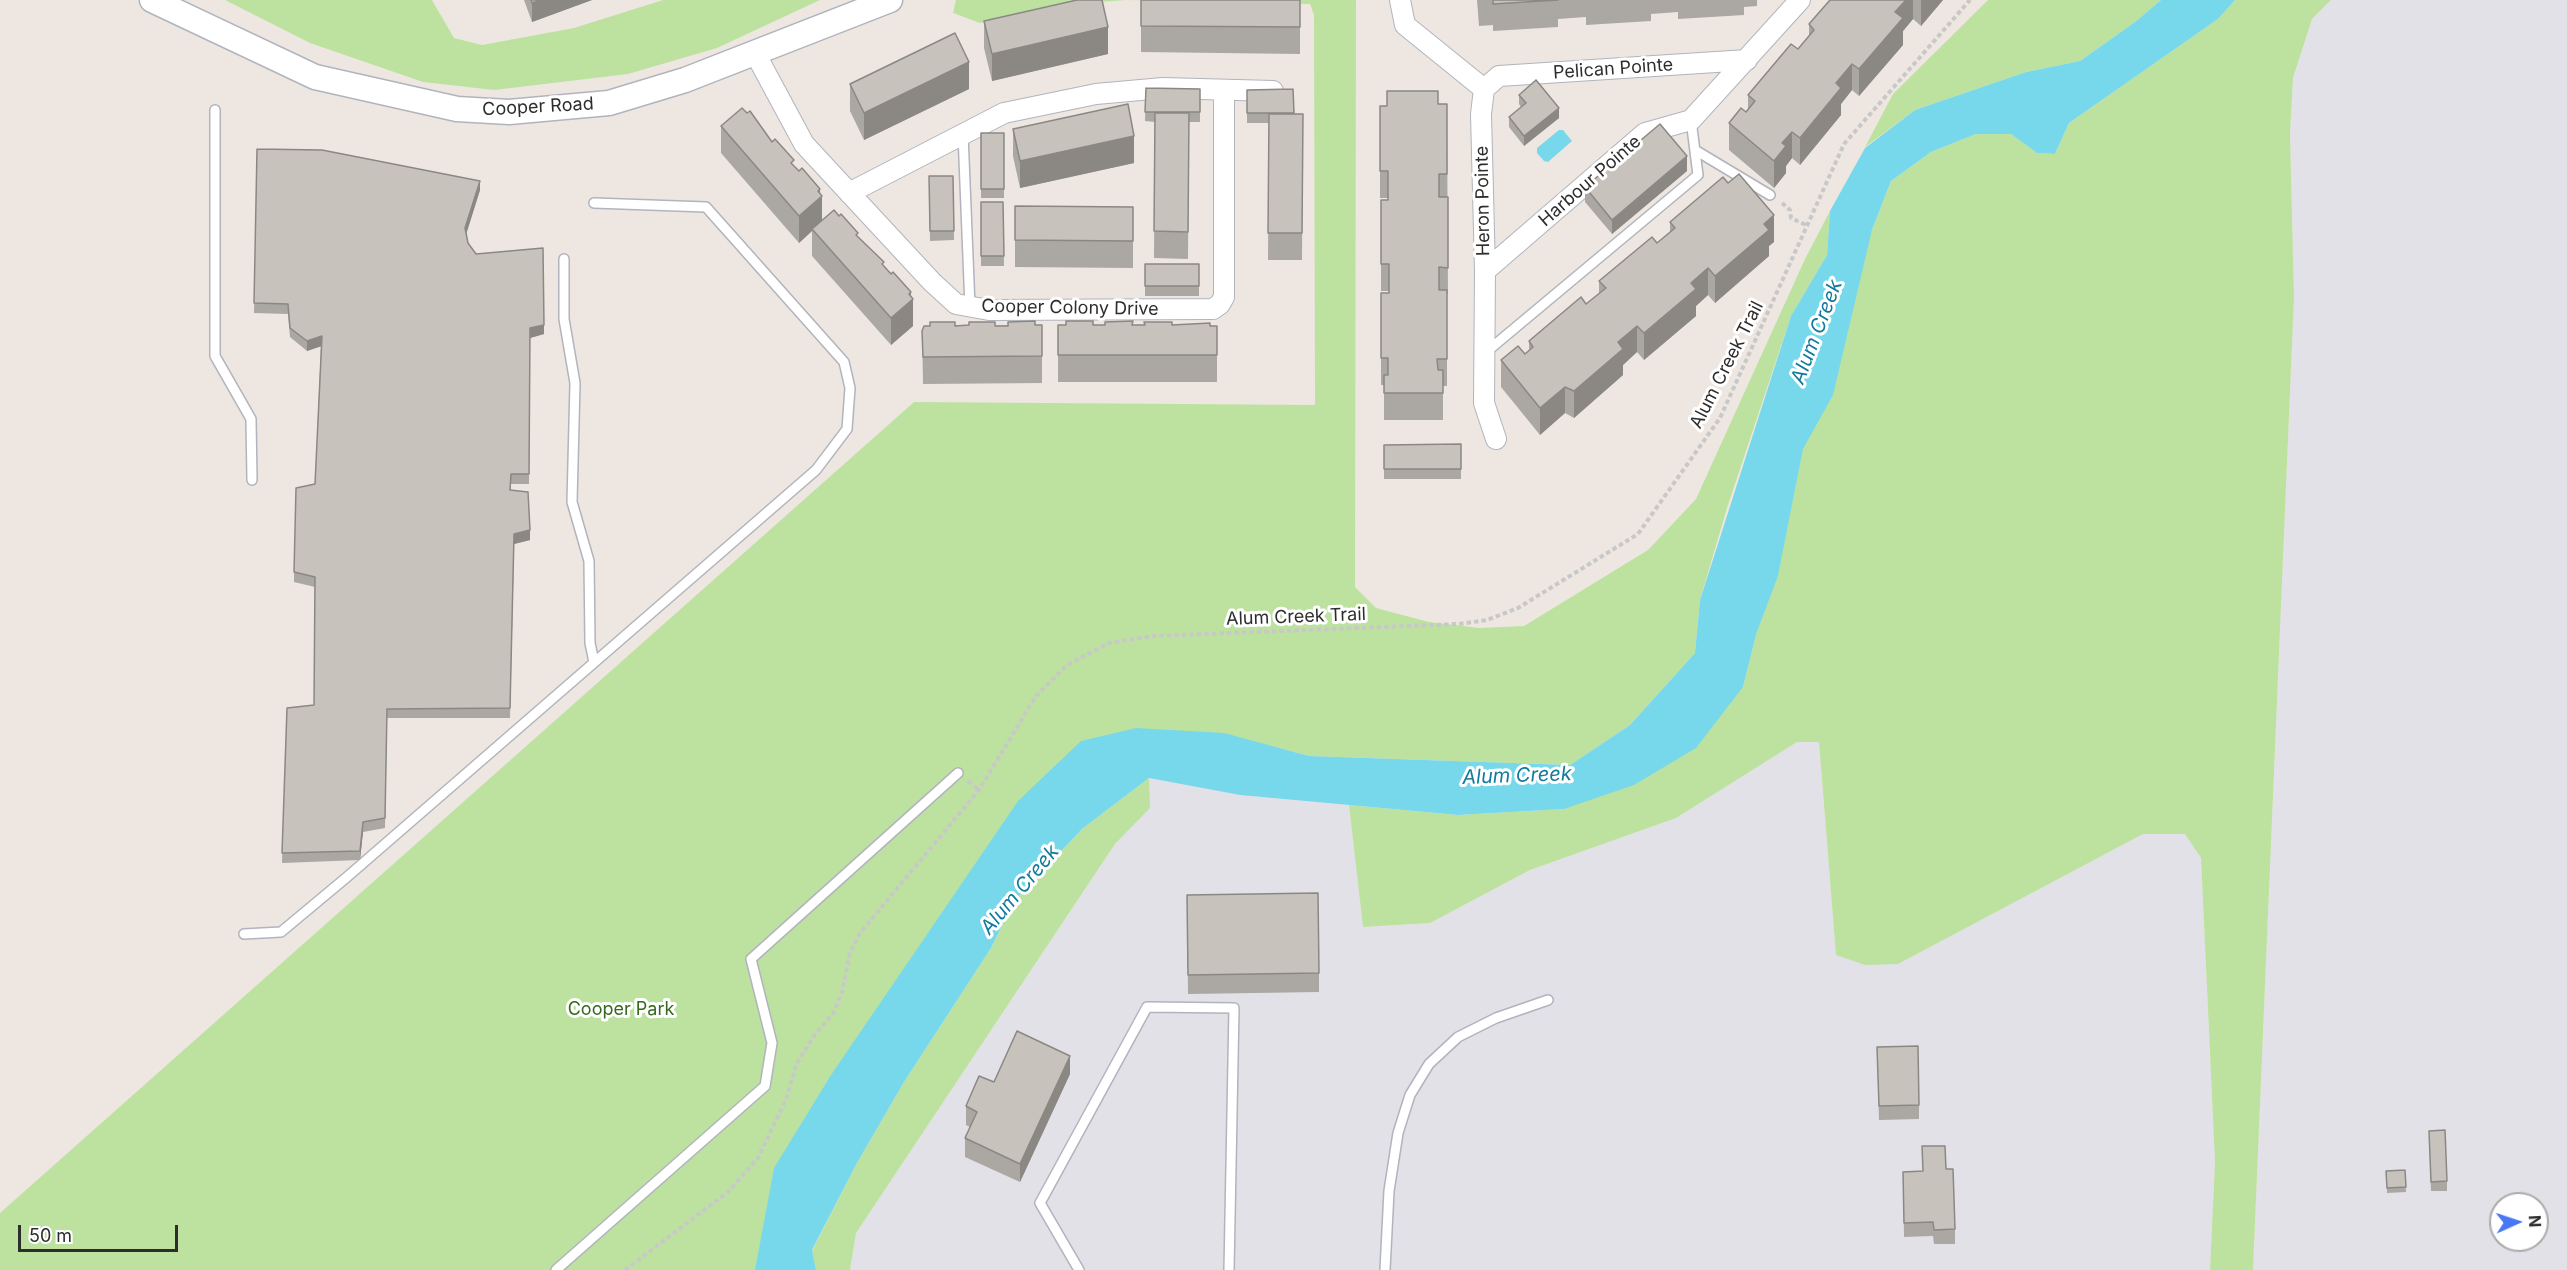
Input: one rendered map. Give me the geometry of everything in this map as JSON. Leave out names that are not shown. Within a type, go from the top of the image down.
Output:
[{"type":"street","name":"Cooper Road","points":[[152,0],[315,77],[457,109],[509,112],[609,103],[685,80],[890,0]]},
{"type":"street","points":[[1400,0],[1405,25],[1484,89]]},
{"type":"street","points":[[1691,120],[1800,0]]},
{"type":"street","name":"Cooper Colony Drive","points":[[755,52],[804,144],[932,282],[956,304],[989,310],[1213,309],[1220,304],[1224,297],[1224,91]]},
{"type":"street","name":"Pelican Pointe","points":[[1484,89],[1499,76],[1746,60]]},
{"type":"street","points":[[849,193],[1004,113],[1096,94],[1163,87],[1224,91],[1276,91]]},
{"type":"street","name":"Heron Pointe","points":[[1484,89],[1481,114],[1485,271],[1484,403],[1496,439]]},
{"type":"street","name":"Harbour Pointe","points":[[1485,271],[1645,134],[1691,120]]},
{"type":"lane","points":[[215,110],[216,356],[251,419],[252,480]]},
{"type":"lane","points":[[1484,354],[1698,176],[1691,120]]},
{"type":"lane","points":[[963,134],[970,307]]},
{"type":"lane","points":[[1695,150],[1770,195]]},
{"type":"lane","points":[[244,934],[281,932],[816,470],[847,429],[850,388],[844,362],[706,207],[594,203]]},
{"type":"lane","points":[[564,260],[564,319],[574,383],[572,502],[589,561],[590,643],[594,662]]},
{"type":"lane","points":[[555,1270],[765,1086],[772,1042],[751,959],[958,773]]},
{"type":"lane","points":[[1385,1270],[1389,1191],[1398,1133],[1410,1095],[1419,1079],[1429,1064],[1458,1037],[1496,1018],[1548,1000]]},
{"type":"lane","points":[[1079,1270],[1040,1203],[1147,1007],[1234,1008],[1229,1270]]},
{"type":"path","name":"Alum Creek Trail","points":[[625,1270],[728,1192],[758,1158],[786,1099],[797,1063],[814,1036],[834,1012],[842,992],[850,953],[860,933],[979,790],[1036,696],[1066,665],[1109,643],[1155,636],[1459,624],[1487,620],[1518,608],[1638,534],[1659,508],[1720,418],[1844,144],[1970,0]]},
{"type":"path","points":[[1770,195],[1785,204],[1794,221],[1808,226]]},
{"type":"shaded area","points":[[2331,0],[2567,0],[2567,1270],[2253,1270],[2294,297],[2290,133],[2293,78],[2312,19]]},
{"type":"shaded area","points":[[1797,742],[1819,742],[1836,955],[1898,964],[2143,834],[2185,833],[2201,858],[2215,1162],[2210,1270],[850,1270],[856,1233],[1115,844],[1150,808],[1149,778],[1240,795],[1349,805],[1363,927],[1430,923],[1530,870],[1676,818]]},
{"type":"green space","points":[[225,0],[432,0],[454,38],[482,45],[574,28],[663,0],[820,0],[717,48],[628,74],[494,90],[423,82],[310,43]]},
{"type":"green space","points":[[956,0],[1126,0],[1086,3],[980,23],[953,13]]},
{"type":"green space","name":"Cooper Park","points":[[1126,0],[1356,0],[1355,587],[1376,608],[1429,622],[1480,628],[1524,626],[1648,550],[1696,499],[1805,259],[1830,211],[1827,255],[1791,316],[1727,508],[1700,600],[1695,653],[1630,725],[1570,765],[1309,756],[1279,748],[1089,761],[789,1270],[0,1270],[0,1213],[914,402],[1315,405],[1314,15],[1310,4]]},
{"type":"green space","points":[[1988,0],[2161,0],[2135,22],[2080,61],[2026,72],[1915,110],[1865,147],[1893,94]]},
{"type":"green space","points":[[2235,0],[2331,0],[2312,19],[2293,78],[2290,133],[2294,297],[2253,1270],[2210,1270],[2215,1162],[2201,858],[2185,834],[2143,834],[1898,964],[1865,965],[1836,955],[1819,742],[1797,742],[1676,818],[1530,870],[1430,923],[1363,927],[1349,805],[1458,815],[1564,809],[1743,687],[1758,627],[1757,478],[1798,458],[1872,230],[1891,181],[1931,152],[1976,134],[2011,134],[2037,153],[2055,154],[2069,123],[2218,19]]},
{"type":"green space","points":[[1149,778],[1150,808],[1115,844],[856,1233],[850,1270],[816,1270],[812,1251],[857,1163],[904,1082],[991,948],[1015,900],[1082,829]]},
{"type":"water","points":[[2161,0],[2235,0],[2218,19],[2069,123],[2055,154],[2037,153],[2011,134],[1976,134],[1931,152],[1891,181],[1872,230],[1833,395],[1798,458],[1757,478],[1758,627],[1743,687],[1696,748],[1634,785],[1564,809],[1458,815],[1240,795],[1149,778],[1082,829],[1015,900],[991,948],[904,1082],[857,1163],[812,1250],[816,1270],[755,1270],[774,1168],[831,1075],[1018,801],[1081,741],[1136,728],[1224,733],[1309,756],[1570,765],[1630,725],[1695,653],[1700,600],[1791,316],[1827,255],[1830,211],[1865,148],[1915,110],[2026,72],[2080,61],[2135,22]]},
{"type":"water","points":[[1559,130],[1563,130],[1572,141],[1548,162],[1544,161],[1537,153],[1537,148]]},
{"type":"building","points":[[1077,0],[1102,0],[1108,27],[992,54],[984,21]]},
{"type":"building","points":[[1141,0],[1300,0],[1300,27],[1141,26]]},
{"type":"building","points":[[1493,0],[1558,0],[1493,4]]},
{"type":"building","points":[[1830,0],[1906,0],[1895,12],[1903,18],[1859,69],[1852,64],[1836,83],[1841,88],[1800,138],[1792,132],[1782,143],[1786,146],[1774,161],[1729,123],[1741,108],[1746,112],[1755,101],[1748,95],[1791,44],[1798,49],[1814,30],[1809,24]]},
{"type":"building","points":[[955,33],[969,62],[864,113],[850,84]]},
{"type":"building","points":[[1536,80],[1559,108],[1524,136],[1509,117],[1526,103],[1519,95]]},
{"type":"building","points":[[1146,88],[1200,89],[1200,112],[1145,112]]},
{"type":"building","points":[[1293,89],[1294,113],[1247,113],[1247,90]]},
{"type":"building","points":[[1387,91],[1438,91],[1438,104],[1447,104],[1447,174],[1439,174],[1439,197],[1448,197],[1448,268],[1439,267],[1439,290],[1447,290],[1447,359],[1437,359],[1438,370],[1443,370],[1443,393],[1384,393],[1384,375],[1388,375],[1388,358],[1381,358],[1381,293],[1389,293],[1389,264],[1381,264],[1381,200],[1388,200],[1388,171],[1380,171],[1380,106],[1387,106]]},
{"type":"building","points":[[1128,104],[1134,136],[1020,161],[1013,129]]},
{"type":"building","points":[[742,108],[747,113],[750,111],[772,142],[775,139],[794,160],[791,163],[799,171],[802,168],[820,189],[818,191],[822,196],[799,216],[721,126]]},
{"type":"building","points":[[1155,113],[1189,113],[1188,232],[1154,231]]},
{"type":"building","points":[[1269,114],[1303,114],[1302,233],[1268,233]]},
{"type":"building","points":[[1660,124],[1687,156],[1612,220],[1585,187]]},
{"type":"building","points":[[981,133],[1004,133],[1004,189],[981,189]]},
{"type":"building","points":[[257,149],[322,150],[480,181],[465,228],[468,243],[476,254],[543,248],[544,325],[530,328],[529,474],[511,474],[510,490],[528,492],[530,530],[514,534],[510,708],[387,709],[385,818],[363,822],[360,851],[282,853],[287,708],[314,705],[315,577],[294,572],[296,488],[315,484],[322,336],[307,341],[290,328],[288,304],[254,303]]},
{"type":"building","points":[[1739,174],[1774,215],[1764,224],[1769,230],[1715,276],[1708,268],[1691,283],[1696,289],[1644,333],[1637,326],[1618,342],[1623,349],[1574,391],[1565,387],[1540,408],[1501,360],[1518,346],[1525,354],[1533,347],[1529,341],[1581,297],[1586,304],[1606,288],[1599,281],[1652,237],[1657,243],[1675,228],[1670,222],[1723,177],[1728,183]]},
{"type":"building","points":[[929,176],[953,176],[954,231],[930,231]]},
{"type":"building","points":[[981,202],[1003,202],[1004,256],[981,256]]},
{"type":"building","points":[[1015,206],[1133,207],[1133,241],[1015,240]]},
{"type":"building","points":[[834,210],[839,216],[841,214],[858,233],[856,235],[884,262],[882,264],[891,274],[893,272],[911,292],[909,294],[913,299],[891,318],[812,229]]},
{"type":"building","points":[[1145,264],[1199,264],[1199,286],[1145,286]]},
{"type":"building","points":[[1035,321],[1035,325],[1042,325],[1042,356],[923,357],[922,331],[924,326],[930,326],[930,322],[955,322],[955,326],[969,325],[969,322],[995,322],[995,326],[1008,326],[1008,322]]},
{"type":"building","points":[[1066,321],[1093,321],[1093,325],[1133,321],[1132,325],[1145,325],[1144,322],[1172,322],[1172,325],[1210,323],[1210,326],[1217,326],[1217,355],[1058,355],[1058,325],[1066,325]]},
{"type":"building","points":[[1461,444],[1461,469],[1384,469],[1384,445]]},
{"type":"building","points":[[1318,893],[1319,973],[1188,975],[1187,895]]},
{"type":"building","points":[[1017,1031],[1070,1056],[1020,1164],[965,1138],[977,1112],[966,1106],[979,1076],[994,1082]]},
{"type":"building","points":[[1918,1046],[1919,1105],[1879,1106],[1877,1047]]},
{"type":"building","points":[[2445,1130],[2447,1181],[2431,1182],[2429,1131]]},
{"type":"building","points":[[1922,1146],[1945,1146],[1946,1169],[1953,1169],[1955,1229],[1934,1230],[1933,1222],[1904,1223],[1903,1172],[1923,1171]]},
{"type":"building","points":[[2405,1170],[2406,1187],[2387,1188],[2386,1171]]},
{"type":"waterway","name":"Alum Creek","points":[[1739,624],[1759,571],[1790,414]]}]
